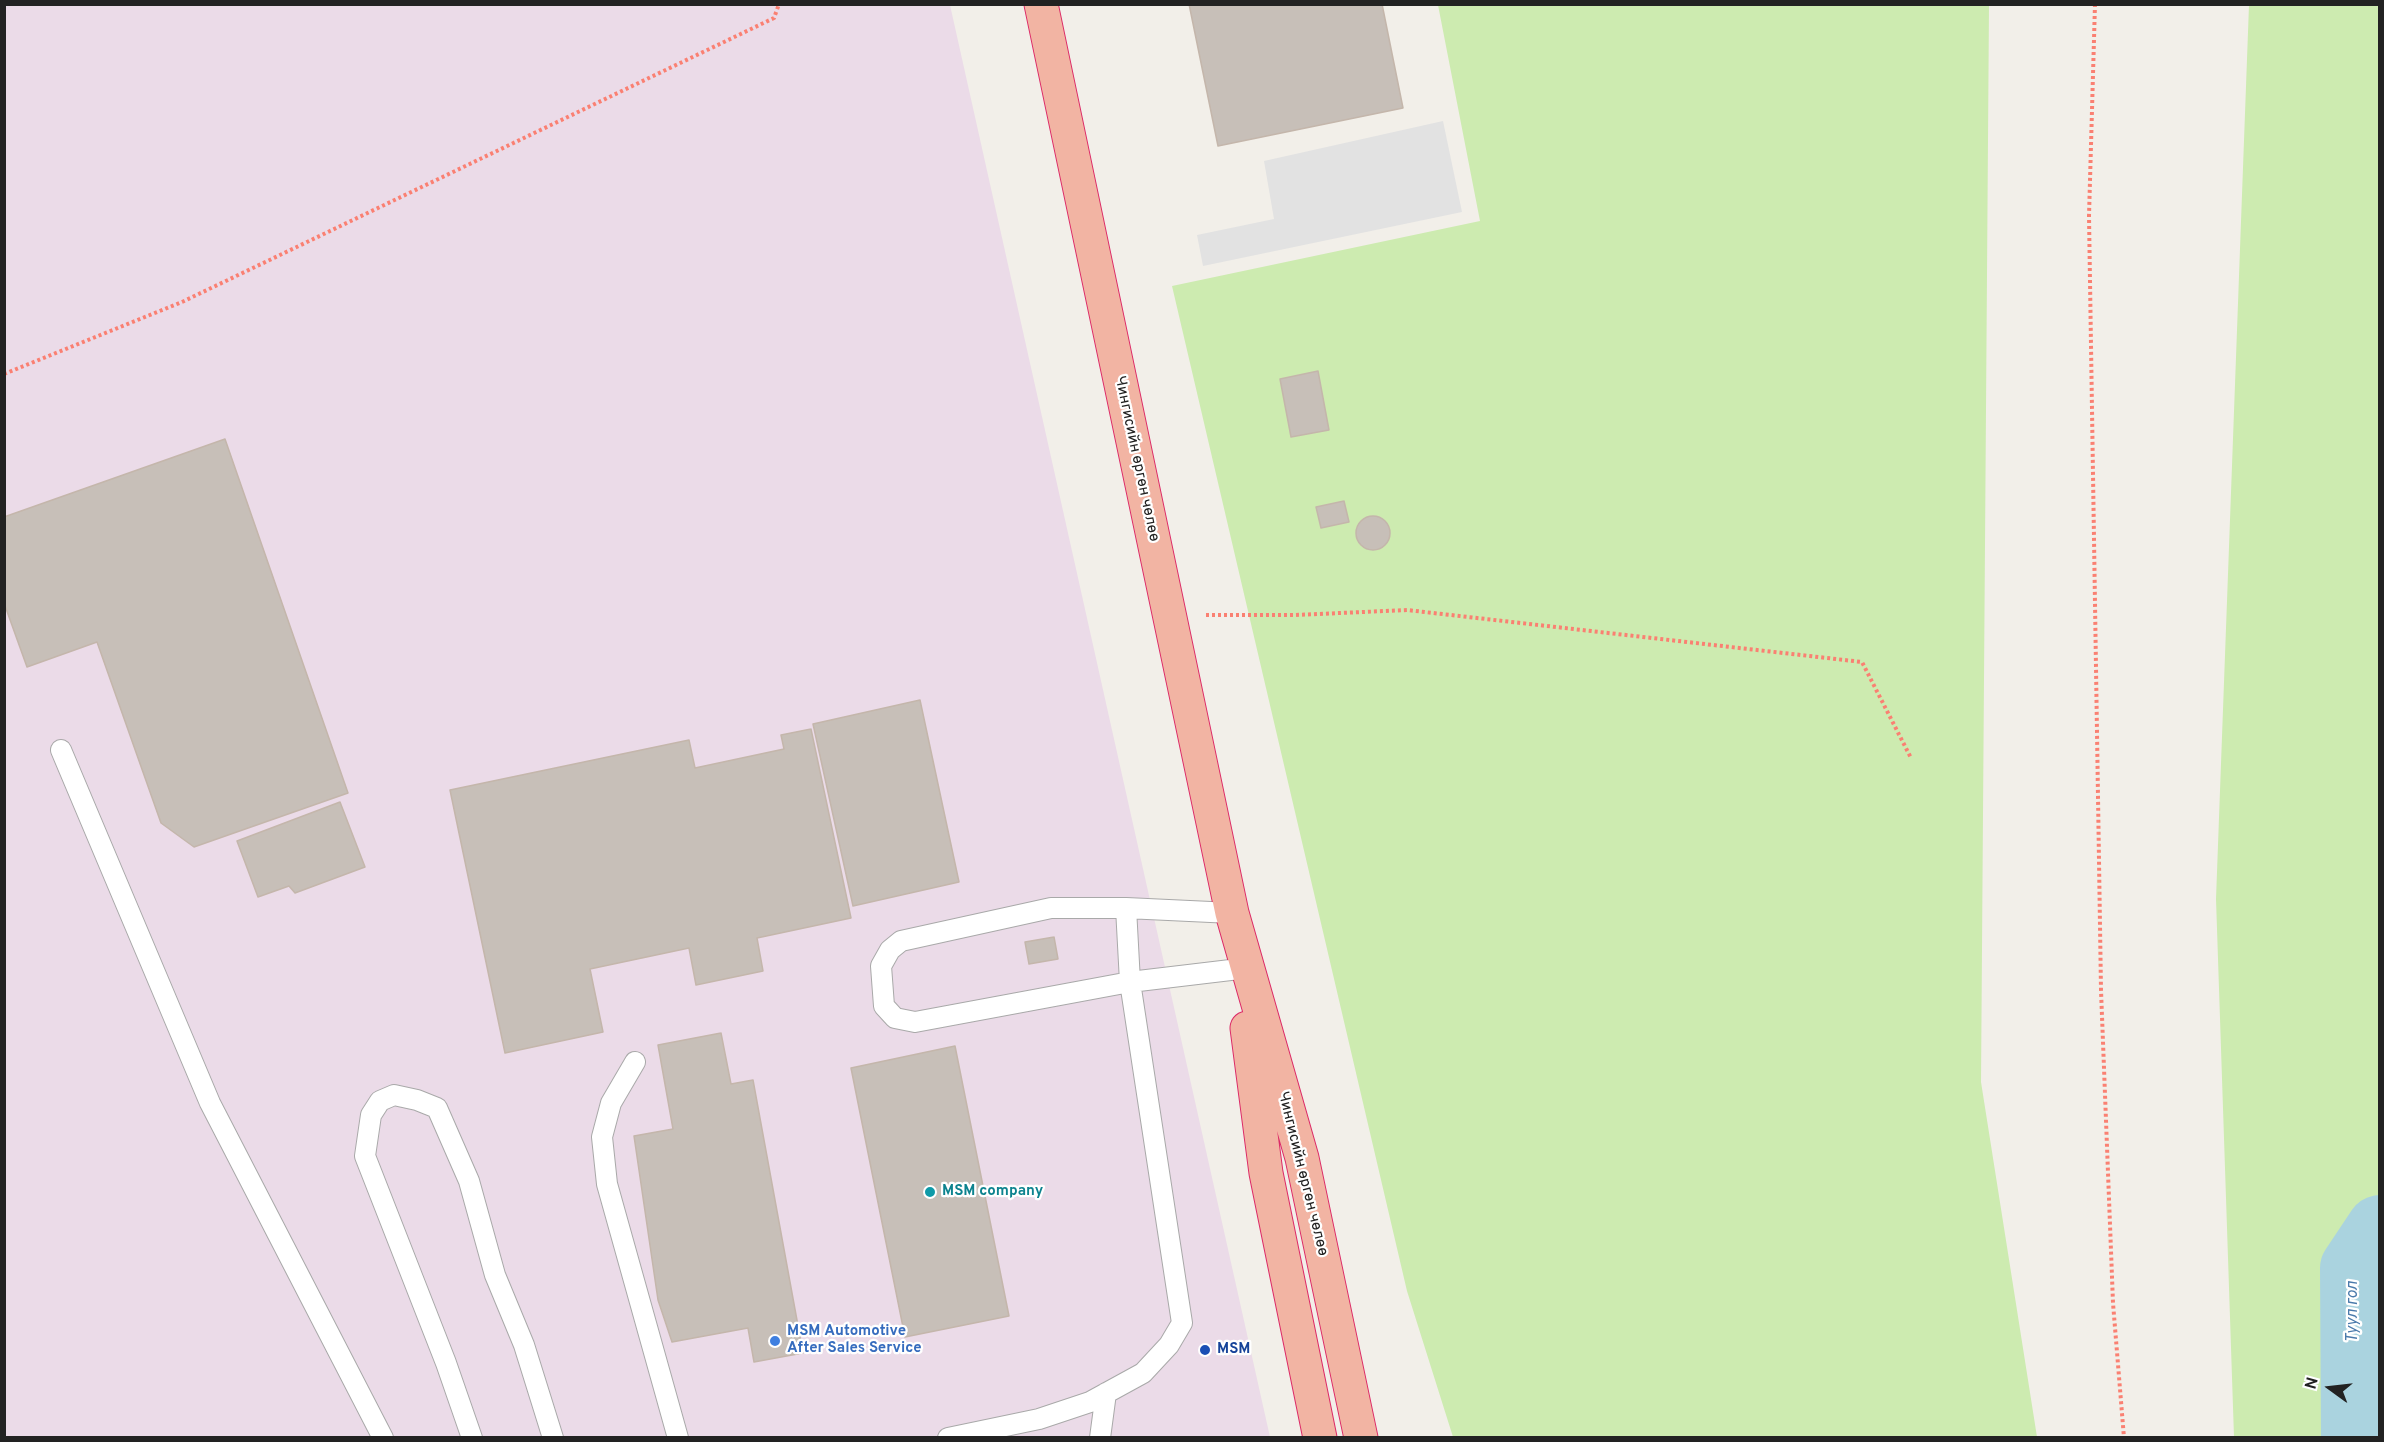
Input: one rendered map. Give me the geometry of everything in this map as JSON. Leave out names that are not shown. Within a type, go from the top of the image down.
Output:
[{"type":"highway","name":"Чингисийн өргөн чөлөө","points":[[1041,4],[1232,913],[1302,1158],[1361,1437]]},
{"type":"highway","name":"Чингисийн өргөн чөлөө","points":[[1232,913],[1266,1173],[1320,1437]]},
{"type":"highway","points":[[1302,1158],[1377,1437]]},
{"type":"lane","points":[[61,750],[210,1104],[382,1437]]},
{"type":"lane","points":[[1232,913],[1126,908],[1051,908],[901,941],[890,950],[881,966],[884,1006],[896,1018],[915,1022],[1130,982],[1239,969]]},
{"type":"lane","points":[[948,1437],[1039,1419],[1090,1402],[1143,1373],[1169,1345],[1182,1323],[1130,982],[1126,908]]},
{"type":"lane","points":[[635,1062],[611,1103],[605,1125],[602,1137],[606,1172],[638,1301],[678,1437]]},
{"type":"lane","points":[[472,1437],[365,1156],[371,1115],[380,1101],[394,1095],[417,1100],[437,1108],[469,1181],[495,1275],[524,1346],[553,1437]]},
{"type":"lane","points":[[1100,1437],[1107,1393]]},
{"type":"path","points":[[4,374],[182,302],[774,18],[779,4]]},
{"type":"path","points":[[2095,4],[2089,216],[2101,990],[2113,1303],[2124,1437]]},
{"type":"path","points":[[1169,616],[1296,615],[1407,610],[1862,662],[1911,758]]},
{"type":"shaded area","points":[[5,5],[950,5],[1270,1437],[5,1438]]},
{"type":"shaded area","points":[[1443,121],[1462,212],[1203,266],[1197,235],[1274,219],[1264,161]]},
{"type":"green space","points":[[1438,5],[1989,5],[1981,1082],[2037,1437],[1453,1437],[1407,1291],[1172,286],[1480,221]]},
{"type":"green space","points":[[2249,5],[2379,5],[2379,1437],[2234,1437],[2216,899]]},
{"type":"water","points":[[2379,1209],[2379,1437],[2349,1437],[2345,1357],[2368,1231]]},
{"type":"building","points":[[1189,4],[1382,4],[1403,108],[1218,146]]},
{"type":"building","points":[[1318,371],[1329,430],[1291,437],[1280,379]]},
{"type":"building","points":[[225,439],[348,793],[194,847],[161,823],[97,642],[27,667],[4,603],[4,517]]},
{"type":"building","points":[[1344,501],[1349,522],[1321,528],[1316,507]]},
{"type":"building","points":[[1373,516],[1385,521],[1390,533],[1385,545],[1373,550],[1361,545],[1356,533],[1361,521]]},
{"type":"building","points":[[920,700],[959,882],[853,906],[813,724]]},
{"type":"building","points":[[811,729],[851,918],[757,938],[763,971],[696,985],[689,948],[590,969],[603,1032],[505,1053],[450,790],[689,740],[695,768],[784,749],[781,735]]},
{"type":"building","points":[[340,802],[365,867],[295,893],[289,886],[258,897],[237,841]]},
{"type":"building","points":[[1054,937],[1058,959],[1029,964],[1025,942]]},
{"type":"building","points":[[721,1033],[731,1084],[753,1080],[803,1353],[754,1362],[748,1328],[672,1342],[658,1300],[634,1136],[673,1129],[658,1045]]},
{"type":"building","name":"MSM company","points":[[955,1046],[1009,1316],[905,1337],[851,1068]]},
{"type":"waterway","name":"Туул гол","points":[[2355,1438],[2354,1268],[2380,1229]]},
{"type":"place","name":"MSM company","points":[[930,1192]]},
{"type":"place","name":"MSM Automotive After Sales Service","points":[[775,1341]]},
{"type":"place","name":"MSM","points":[[1205,1350]]}]
